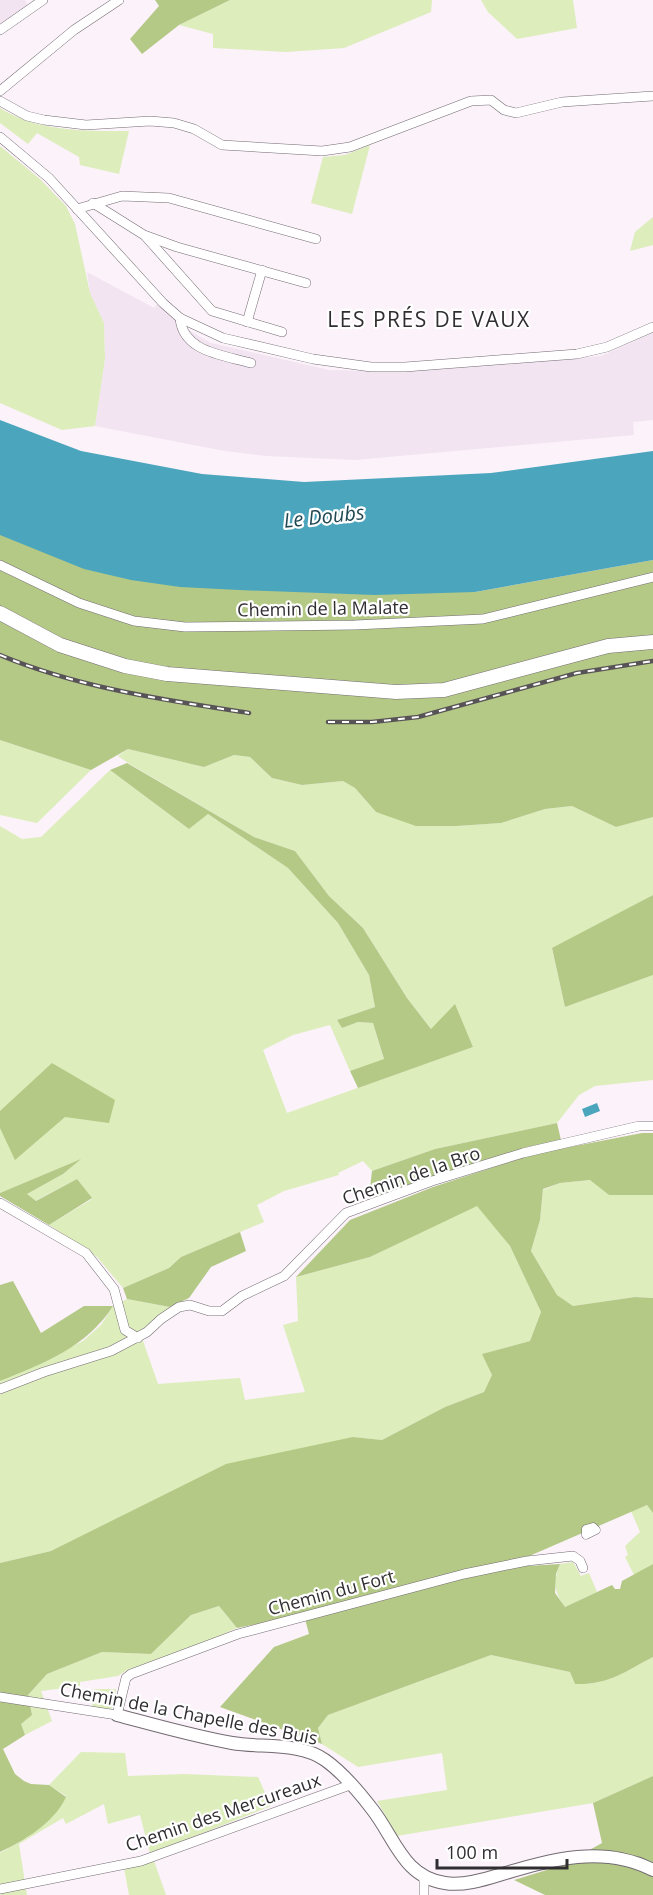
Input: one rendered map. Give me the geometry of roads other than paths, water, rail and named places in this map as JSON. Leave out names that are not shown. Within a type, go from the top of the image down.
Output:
[{"type":"main road","points":[[0,612],[80,653],[136,669],[167,674],[396,692],[444,690],[608,646],[653,642]]},
{"type":"street","points":[[0,30],[43,0]]},
{"type":"street","points":[[0,91],[74,30],[118,0]]},
{"type":"street","points":[[0,101],[27,116],[44,120],[86,125],[166,122],[194,129],[222,145],[322,151],[350,147],[471,101],[491,100],[504,110],[516,113],[562,102],[653,96]]},
{"type":"street","points":[[0,137],[49,178],[180,318],[223,338],[336,363],[405,367],[577,354],[607,347],[653,327]]},
{"type":"street","points":[[77,209],[122,196],[170,198],[316,239]]},
{"type":"street","points":[[93,203],[144,235],[177,247],[306,283]]},
{"type":"street","points":[[144,235],[212,311],[282,332]]},
{"type":"street","points":[[247,322],[262,270]]},
{"type":"street","points":[[180,318],[186,339],[200,348],[251,363]]},
{"type":"street","name":"Chemin de la Malate","points":[[0,565],[79,603],[134,621],[185,627],[355,625],[483,619],[653,578]]},
{"type":"street","name":"Chemin de la Bro","points":[[0,1389],[111,1351],[138,1338],[179,1307],[190,1305],[209,1311],[222,1311],[251,1292],[284,1276],[346,1213],[432,1181],[523,1153],[639,1126],[653,1126]]},
{"type":"street","points":[[0,1203],[86,1253],[114,1289],[125,1330],[138,1338]]},
{"type":"street","name":"Chemin du Fort","points":[[117,1715],[126,1678],[131,1674],[238,1634],[499,1567],[573,1556],[583,1568]]},
{"type":"street","name":"Chemin de la Chapelle des Buis","points":[[0,1697],[117,1715],[231,1743],[315,1754],[327,1761],[373,1810],[406,1863],[424,1878]]},
{"type":"street","name":"Chemin des Mercureaux","points":[[0,1889],[141,1861],[350,1785]]},
{"type":"street","points":[[424,1895],[424,1878],[447,1884],[492,1877],[558,1858],[589,1856],[618,1858],[637,1862],[653,1870]]},
{"type":"water","name":"Le Doubs","points":[[0,420],[81,451],[202,474],[304,482],[491,473],[653,451],[653,560],[475,592],[375,595],[180,587],[131,580],[84,569],[0,535]]},
{"type":"water","points":[[597,1103],[600,1111],[585,1117],[582,1109]]},
{"type":"railway","points":[[0,655],[60,676],[123,692],[249,713]]},
{"type":"railway","points":[[328,722],[372,722],[418,717],[577,673],[653,661]]},
{"type":"district","name":"LES PRÉS DE VAUX","points":[[429,319]]}]
